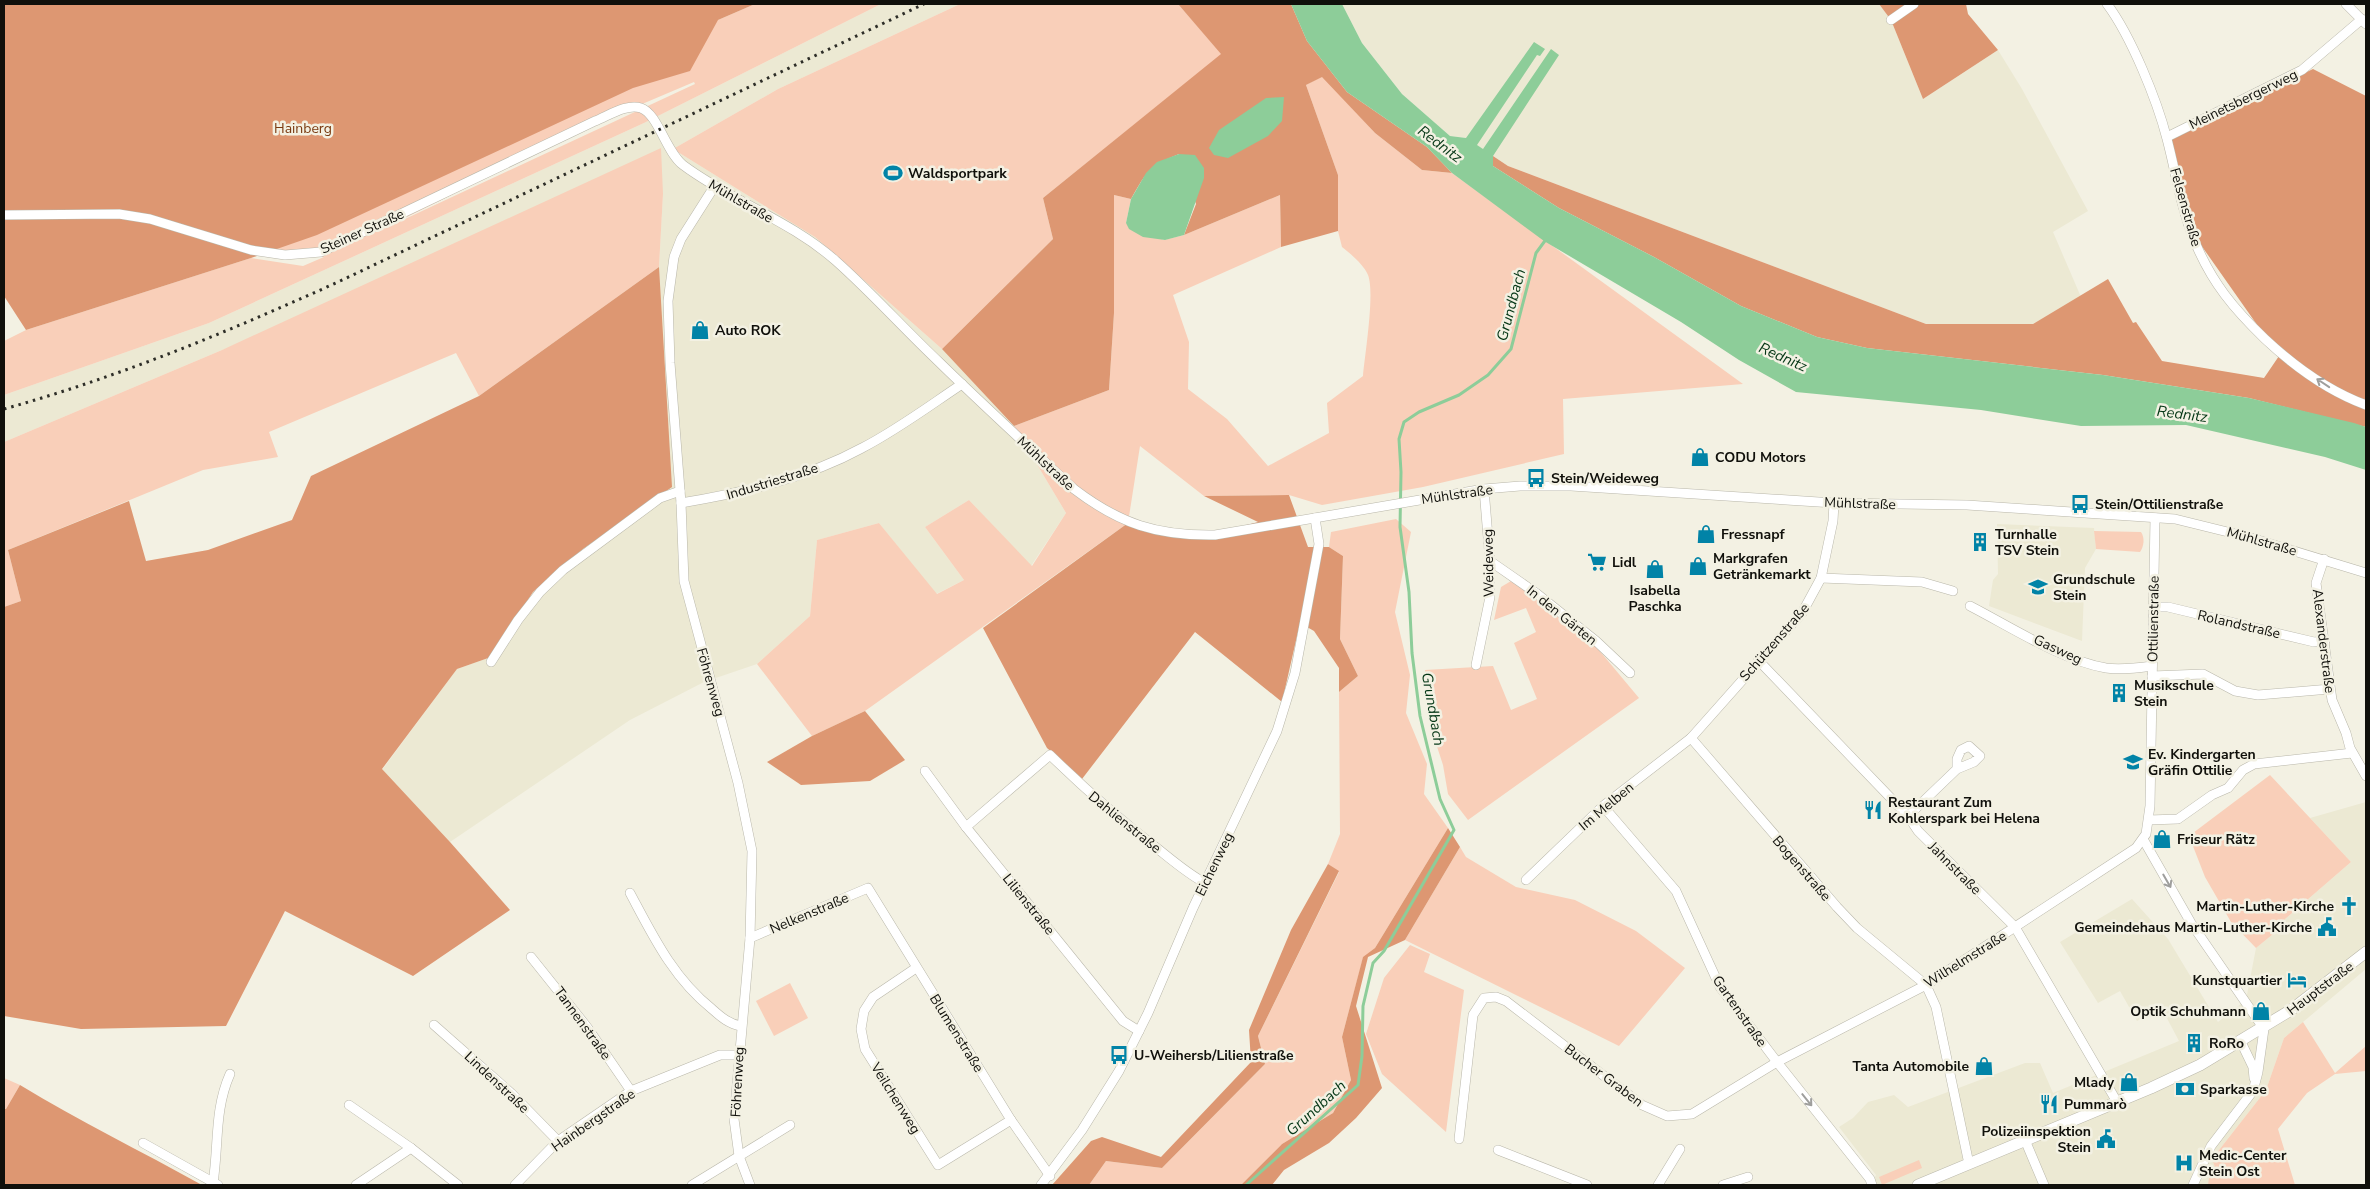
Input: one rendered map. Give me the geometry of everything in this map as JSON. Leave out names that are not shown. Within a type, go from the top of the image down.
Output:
[{"type":"main road","name":"Hauptstraße","points":[[1918,1185],[2117,1102],[2200,1065],[2241,1042],[2291,1010],[2366,952]]},
{"type":"street","points":[[1891,20],[1914,4]]},
{"type":"street","name":"Felsenstraße","points":[[2107,4],[2136,58],[2167,136],[2188,224],[2195,242],[2221,292],[2244,318],[2285,357],[2340,395],[2366,405]]},
{"type":"street","points":[[2346,4],[2364,22]]},
{"type":"street","name":"Meinetsbergerweg","points":[[2167,136],[2302,70],[2364,22]]},
{"type":"street","name":"Steiner Straße","points":[[4,215],[119,214],[150,219],[251,250],[285,255],[321,252],[595,121],[628,108],[642,108],[651,116],[675,158]]},
{"type":"street","name":"Mühlstraße","points":[[675,158],[714,187],[795,232],[835,261],[962,384],[1074,489],[1094,505],[1114,516],[1155,530],[1181,535],[1215,535],[1484,489],[1572,486],[1834,503],[1967,506],[2193,522],[2324,559],[2366,573]]},
{"type":"street","name":"Föhrenweg","points":[[714,187],[681,239],[671,272],[668,301],[670,363],[681,502],[684,582],[748,824],[752,851],[750,938],[738,1055],[734,1119],[739,1156],[750,1185]]},
{"type":"street","name":"Industriestraße","points":[[681,502],[725,496],[808,472],[862,448],[962,384]]},
{"type":"street","name":"Weideweg","points":[[1476,665],[1490,597],[1490,562],[1484,489]]},
{"type":"street","points":[[491,662],[518,620],[540,592],[563,570],[660,498],[680,491]]},
{"type":"street","name":"Schützenstraße","points":[[1691,738],[1758,660],[1802,613],[1821,578],[1833,521],[1834,503]]},
{"type":"street","name":"Eichenweg","points":[[1041,1185],[1050,1176],[1101,1102],[1139,1031],[1205,883],[1278,732],[1286,707],[1319,544],[1315,518]]},
{"type":"street","name":"Ottilienstraße","points":[[2143,839],[2149,820],[2155,518]]},
{"type":"street","name":"Alexanderstraße","points":[[2324,559],[2316,583],[2330,689],[2334,707],[2346,733],[2352,753],[2363,762],[2366,776]]},
{"type":"street","name":"In den Gärten","points":[[1490,562],[1548,602],[1596,641],[1630,674]]},
{"type":"street","points":[[1821,578],[1922,582],[1953,591]]},
{"type":"street","name":"Gasweg","points":[[1970,606],[2062,654],[2092,665],[2120,669],[2152,666]]},
{"type":"street","name":"Rolandstraße","points":[[2154,607],[2168,607],[2314,642],[2324,641]]},
{"type":"street","name":"Jahnstraße","points":[[1758,660],[1908,816],[1918,831],[2015,928],[2117,1102]]},
{"type":"street","points":[[2152,676],[2203,674],[2235,691],[2258,695],[2330,689]]},
{"type":"street","name":"Im Melben","points":[[1526,880],[1557,848],[1603,806],[1691,738]]},
{"type":"street","name":"Bogenstraße","points":[[1691,738],[1837,908],[1857,928],[1926,985]]},
{"type":"street","points":[[2149,820],[2178,819],[2212,795],[2228,788],[2243,770],[2254,764],[2352,753]]},
{"type":"street","name":"Dahlienstraße","points":[[966,826],[1050,755],[1137,833],[1193,877],[1205,883]]},
{"type":"street","points":[[1908,816],[1957,769]]},
{"type":"street","name":"Lilienstraße","points":[[925,771],[966,826],[1123,1021],[1139,1031]]},
{"type":"street","name":"Gartenstraße","points":[[1603,806],[1676,891],[1720,987],[1776,1062],[1870,1179],[1872,1185]]},
{"type":"street","points":[[2143,839],[2191,923],[2264,1028],[2258,1072],[2250,1098],[2211,1146],[2193,1185]]},
{"type":"street","name":"Wilhelmstraße","points":[[1776,1062],[1926,985],[2015,928],[2089,876],[2136,848],[2143,839]]},
{"type":"street","name":"Nelkenstraße","points":[[750,938],[868,888]]},
{"type":"street","name":"Blumenstraße","points":[[868,888],[1011,1120],[1050,1176]]},
{"type":"street","points":[[630,893],[665,957],[683,982],[697,997],[731,1025],[741,1026]]},
{"type":"street","name":"Tannenstraße","points":[[531,958],[587,1027],[631,1091]]},
{"type":"street","name":"Veilchenweg","points":[[916,968],[877,993],[864,1012],[861,1025],[862,1041],[871,1060],[938,1165],[1011,1120]]},
{"type":"street","points":[[1926,985],[1936,1008],[1969,1164]]},
{"type":"street","name":"Bucher Graben","points":[[1459,1139],[1473,1015],[1480,1002],[1489,996],[1506,1001],[1642,1105],[1667,1116],[1692,1114],[1776,1062]]},
{"type":"street","name":"Lindenstraße","points":[[434,1025],[511,1093],[558,1141]]},
{"type":"street","points":[[2241,1042],[2253,1067],[2255,1084]]},
{"type":"street","name":"Hainbergstraße","points":[[515,1185],[558,1141],[631,1091],[720,1055],[738,1055]]},
{"type":"street","points":[[143,1143],[215,1184],[218,1115],[222,1094],[230,1074]]},
{"type":"street","points":[[349,1105],[411,1148],[458,1185]]},
{"type":"street","points":[[692,1185],[790,1125]]},
{"type":"street","points":[[2026,1140],[2044,1185]]},
{"type":"street","points":[[356,1185],[411,1148]]},
{"type":"street","points":[[1658,1185],[1680,1149]]},
{"type":"street","points":[[1498,1150],[1587,1185]]},
{"type":"street","points":[[1723,1185],[1748,1177]]},
{"type":"shaded area","points":[[881,4],[960,4],[778,89],[673,149],[815,237],[942,349],[1014,426],[1066,513],[1031,566],[969,500],[925,527],[964,580],[936,594],[879,523],[817,540],[810,616],[757,664],[704,682],[630,720],[450,842],[382,770],[457,669],[491,657],[533,592],[583,549],[659,267],[663,194],[222,350],[4,442],[4,395],[209,323],[644,123]]},
{"type":"shaded area","points":[[1342,4],[1879,4],[1891,20],[1923,99],[1998,50],[2022,89],[2088,211],[2053,232],[2081,297],[2033,324],[1926,324],[1508,166],[1466,138],[1450,136],[1402,94],[1362,43]]},
{"type":"shaded area","name":"Grundschule Stein","points":[[1997,524],[2094,528],[2096,549],[2085,568],[2082,641],[1989,606],[1993,580],[1998,574]]},
{"type":"shaded area","points":[[2366,802],[2366,969],[2284,1038],[2266,1090],[2212,1159],[2222,1185],[1871,1185],[1876,1175],[1839,1127],[1853,1118],[1868,1102],[1894,1095],[1908,1107],[2025,1063],[2040,1063],[2053,1093],[2179,1041],[2161,1007],[2137,1021],[2120,991],[2098,1003],[2060,942],[2132,899],[2168,939],[2218,1022],[2246,1000],[2256,948],[2283,926],[2285,919],[2351,862],[2310,818]]},
{"type":"green space","name":"Hainberg","points":[[4,4],[718,20],[755,4],[881,4],[644,123],[209,323],[4,395],[4,341],[26,330],[251,258],[303,266],[324,257],[293,257],[195,220]],"holes":[[[694,82],[695,84],[377,232],[588,127]]]},
{"type":"green space","name":"Hainberg","points":[[4,4],[755,4],[718,20],[690,71],[633,88],[317,235],[26,330],[4,296]]},
{"type":"green space","name":"Waldsportpark","points":[[960,4],[1178,4],[1222,54],[1043,198],[1053,239],[942,349],[815,237],[673,149],[778,89]]},
{"type":"green space","points":[[1178,4],[1291,4],[1307,41],[1347,92],[1427,147],[1452,173],[1422,170],[1375,133],[1322,77],[1306,85],[1338,175],[1338,231],[1281,247],[1280,195],[1184,235],[1196,204],[1179,154],[1161,162],[1145,176],[1131,199],[1114,195],[1114,313],[1109,390],[1014,426],[942,349],[1053,239],[1043,198],[1221,54]]},
{"type":"green space","points":[[1879,4],[1966,4],[1968,14],[1998,50],[1923,99],[1891,20]]},
{"type":"green space","points":[[2313,69],[2366,96],[2366,427],[2249,398],[2103,375],[1867,348],[1817,337],[1741,306],[1654,257],[1559,208],[1493,166],[1493,156],[1508,166],[1926,324],[2033,324],[2108,279],[2133,323],[2136,322],[2162,361],[2264,378],[2279,356],[2196,238],[2171,137]]},
{"type":"green space","points":[[1322,76],[1375,133],[1422,170],[1452,173],[1743,384],[1563,399],[1564,454],[1423,487],[1322,505],[1289,495],[1204,496],[1140,446],[1128,523],[865,711],[812,736],[757,664],[810,616],[817,540],[879,523],[937,594],[964,580],[925,527],[969,500],[1032,566],[1066,513],[1014,426],[1109,390],[1114,313],[1114,195],[1131,199],[1126,223],[1164,240],[1184,235],[1280,195],[1281,247],[1173,295],[1189,342],[1188,389],[1227,419],[1268,466],[1329,433],[1327,403],[1363,376],[1369,324],[1370,284],[1364,267],[1342,247],[1338,231],[1338,175],[1306,85]]},
{"type":"green space","points":[[661,148],[663,194],[659,267],[479,396],[456,353],[269,432],[278,457],[203,470],[8,550],[21,601],[4,607],[4,442],[222,350]]},
{"type":"green space","points":[[659,267],[672,487],[583,549],[533,592],[491,657],[457,669],[382,769],[510,910],[413,976],[285,911],[226,1026],[81,1029],[4,1016],[4,607],[21,601],[8,550],[129,501],[146,561],[208,550],[292,520],[311,476],[479,396]]},
{"type":"green space","points":[[1289,495],[1308,547],[1329,547],[1343,556],[1340,639],[1358,676],[1339,692],[1339,668],[1314,631],[1300,623],[1282,702],[1195,632],[1082,779],[1047,748],[983,628],[1128,523],[1213,534],[1258,522],[1204,496]]},
{"type":"green space","points":[[1396,519],[1411,532],[1395,612],[1410,675],[1406,713],[1427,764],[1424,794],[1448,828],[1375,948],[1363,958],[1342,1037],[1351,1080],[1333,1113],[1282,1144],[1241,1185],[1089,1185],[1106,1161],[1162,1168],[1265,1064],[1258,1036],[1339,872],[1328,864],[1340,834],[1339,692],[1358,676],[1340,639],[1343,556],[1329,547],[1331,532]]},
{"type":"green space","points":[[2094,531],[2141,532],[2143,539],[2142,547],[2140,552],[2096,549]]},
{"type":"green space","points":[[1511,581],[1552,611],[1598,649],[1639,698],[1468,820],[1448,794],[1443,765],[1429,722],[1425,670],[1493,666],[1511,710],[1537,699],[1514,643],[1536,632],[1526,608],[1494,620],[1501,587]]},
{"type":"green space","points":[[865,711],[905,760],[870,781],[801,785],[767,762],[812,736]]},
{"type":"green space","points":[[2270,775],[2351,862],[2285,919],[2283,926],[2256,948],[2231,922],[2205,877],[2189,836]]},
{"type":"green space","points":[[1448,828],[1460,847],[1405,940],[1368,957],[1356,1006],[1382,1088],[1356,1118],[1329,1143],[1284,1170],[1272,1185],[1241,1185],[1282,1144],[1333,1113],[1351,1080],[1342,1037],[1363,957],[1375,948]]},
{"type":"green space","points":[[1460,847],[1466,857],[1516,887],[1575,900],[1636,931],[1685,968],[1619,1046],[1405,940]]},
{"type":"green space","points":[[1328,864],[1339,871],[1258,1036],[1265,1064],[1162,1168],[1106,1161],[1089,1185],[1052,1185],[1091,1141],[1102,1137],[1161,1157],[1251,1062],[1249,1030],[1291,930]]},
{"type":"green space","points":[[1410,945],[1430,954],[1424,972],[1464,990],[1446,1132],[1382,1074],[1366,1034],[1384,978]]},
{"type":"green space","points":[[790,983],[808,1018],[774,1036],[756,1001]]},
{"type":"green space","points":[[2303,1022],[2335,1073],[2366,1046],[2366,1071],[2335,1074],[2307,1093],[2278,1129],[2295,1185],[2208,1185],[2210,1170],[2216,1170],[2212,1159],[2266,1090],[2284,1038]]},
{"type":"green space","points":[[4,1078],[20,1085],[6,1109],[4,1109]]},
{"type":"green space","points":[[20,1085],[202,1185],[4,1185],[4,1109],[6,1109]]},
{"type":"green space","points":[[1919,1160],[1922,1168],[1882,1185],[1879,1177]]},
{"type":"water","name":"Rednitz","points":[[1291,4],[1342,4],[1362,43],[1402,94],[1450,136],[1466,138],[1534,42],[1545,49],[1540,56],[1537,55],[1477,145],[1483,149],[1551,49],[1559,55],[1493,156],[1493,166],[1559,208],[1654,257],[1741,306],[1817,337],[1867,348],[2103,375],[2249,398],[2354,423],[2366,427],[2366,470],[2325,457],[2186,425],[2081,426],[1981,410],[1796,392],[1739,360],[1681,322],[1544,241],[1452,173],[1427,147],[1347,92],[1307,41]]},
{"type":"water","points":[[1284,97],[1282,121],[1268,136],[1228,158],[1214,155],[1209,148],[1219,130],[1266,98]]},
{"type":"water","points":[[1179,154],[1195,155],[1204,168],[1204,178],[1184,235],[1165,240],[1143,237],[1129,229],[1126,223],[1131,199],[1146,173],[1157,162]]},
{"type":"waterway","name":"Grundbach","points":[[1246,1185],[1358,1085],[1362,1056],[1363,1006],[1373,963],[1384,951],[1454,830],[1440,799],[1420,716],[1412,653],[1409,592],[1400,527],[1401,472],[1399,439],[1404,422],[1419,412],[1459,395],[1488,375],[1511,349],[1536,253],[1547,238]]},
{"type":"railway","points":[[4,409],[132,368],[215,335],[338,282],[924,4]]},
{"type":"place","name":"Waldsportpark","points":[[893,173]]},
{"type":"place","name":"Auto ROK","points":[[700,330]]},
{"type":"place","name":"CODU Motors","points":[[1700,457]]},
{"type":"place","name":"Stein/Weideweg","points":[[1536,478]]},
{"type":"place","name":"Stein/Ottilienstraße","points":[[2080,504]]},
{"type":"place","name":"Fressnapf","points":[[1706,534]]},
{"type":"place","name":"Turnhalle TSV Stein","points":[[1980,542]]},
{"type":"place","name":"Lidl","points":[[1597,562]]},
{"type":"place","name":"Markgrafen Getränkemarkt","points":[[1698,566]]},
{"type":"place","name":"Isabella Paschka","points":[[1655,569]]},
{"type":"place","name":"Grundschule Stein","points":[[2038,587]]},
{"type":"place","name":"Musikschule Stein","points":[[2119,693]]},
{"type":"place","name":"Ev. Kindergarten Gräfin Ottilie","points":[[2133,762]]},
{"type":"place","name":"Restaurant Zum Kohlerspark bei Helena","points":[[1873,810]]},
{"type":"place","name":"Friseur Rätz","points":[[2162,839]]},
{"type":"place","name":"Martin-Luther-Kirche","points":[[2349,906]]},
{"type":"place","name":"Gemeindehaus Martin-Luther-Kirche","points":[[2327,927]]},
{"type":"place","name":"Kunstquartier","points":[[2297,980]]},
{"type":"place","name":"Optik Schuhmann","points":[[2261,1011]]},
{"type":"place","name":"RoRo","points":[[2194,1043]]},
{"type":"place","name":"U-Weihersb/Lilienstraße","points":[[1119,1055]]},
{"type":"place","name":"Tanta Automobile","points":[[1984,1066]]},
{"type":"place","name":"Mlady","points":[[2129,1082]]},
{"type":"place","name":"Sparkasse","points":[[2185,1089]]},
{"type":"place","name":"Pummarò","points":[[2049,1104]]},
{"type":"place","name":"Polizeiinspektion Stein","points":[[2106,1139]]},
{"type":"place","name":"Medic-Center Stein Ost","points":[[2184,1163]]}]
